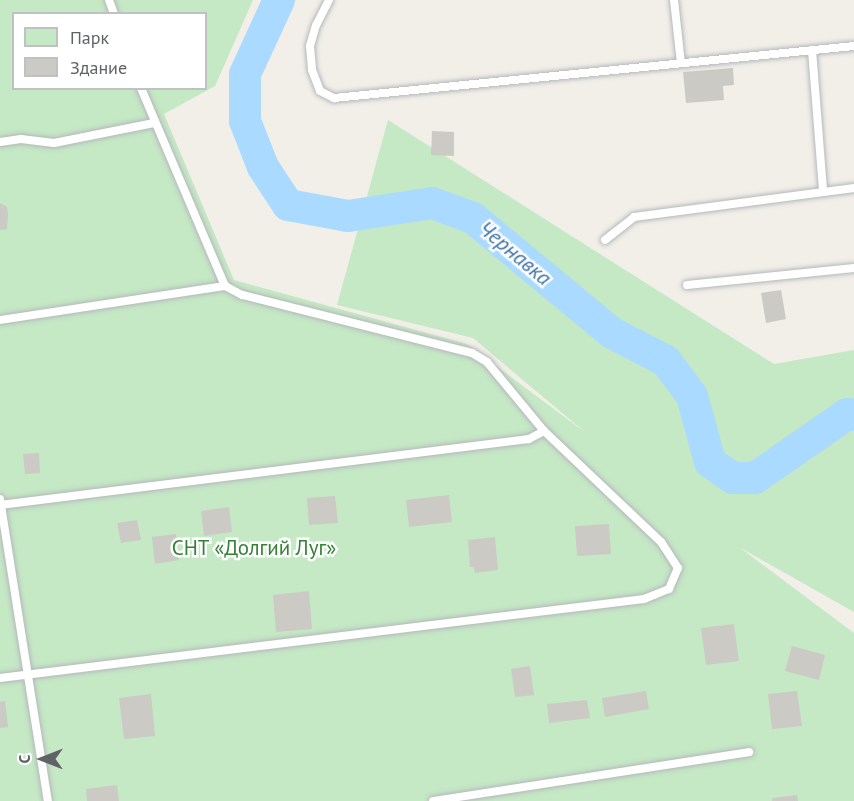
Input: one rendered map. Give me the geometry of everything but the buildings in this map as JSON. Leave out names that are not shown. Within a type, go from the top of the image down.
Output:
[{"type":"lane","points":[[329,0],[316,25],[310,46],[312,70],[320,91],[334,98],[854,46]]},
{"type":"lane","points":[[674,0],[681,63]]},
{"type":"lane","points":[[812,51],[823,191]]},
{"type":"lane","points":[[142,90],[225,286]]},
{"type":"lane","points":[[0,142],[21,139],[54,142],[154,123]]},
{"type":"lane","points":[[605,240],[634,217],[854,188]]},
{"type":"lane","points":[[687,285],[854,268]]},
{"type":"lane","points":[[0,320],[225,286],[242,295],[472,353],[487,362],[544,431],[661,542],[678,568],[669,589],[644,599],[0,678]]},
{"type":"lane","points":[[0,505],[529,439],[544,431]]},
{"type":"lane","points":[[0,499],[48,801]]},
{"type":"lane","points":[[432,801],[749,752]]},
{"type":"green space","name":"СНТ «Долгий Луг»","points":[[0,0],[253,0],[215,86],[164,114],[234,280],[467,344],[586,433],[473,338],[337,305],[388,120],[774,364],[854,350],[854,612],[739,547],[854,633],[854,801],[0,801]]},
{"type":"waterway","name":"Чернавка","points":[[279,0],[245,74],[245,121],[263,167],[288,205],[348,216],[432,203],[473,218],[612,333],[666,361],[692,396],[710,462],[733,478],[755,478],[847,414],[854,415]]}]
